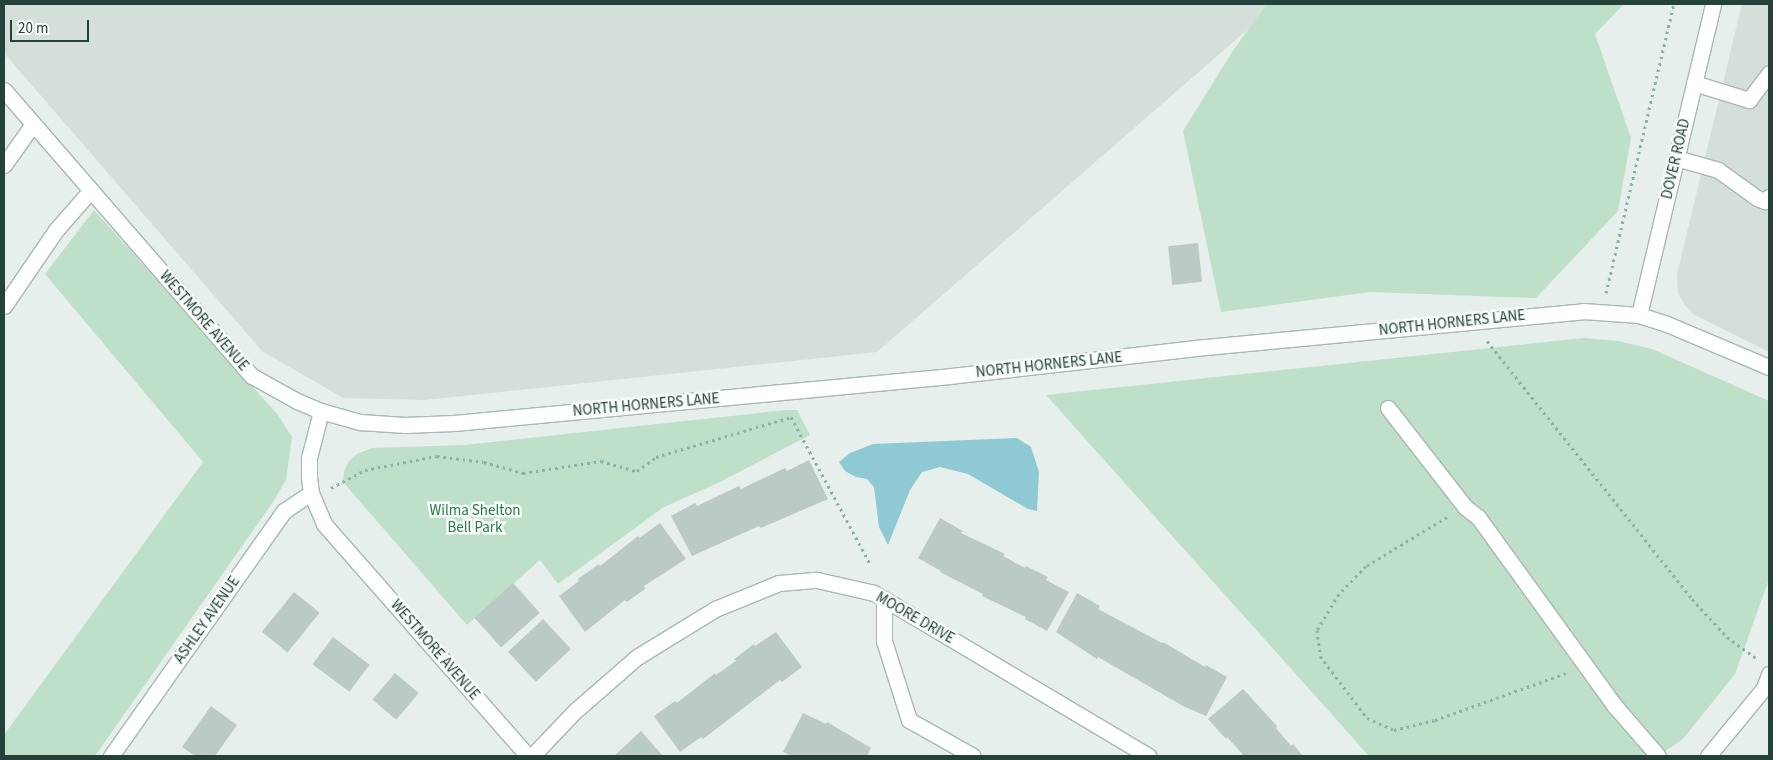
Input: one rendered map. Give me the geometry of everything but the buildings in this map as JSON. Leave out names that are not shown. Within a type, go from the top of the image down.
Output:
[{"type":"street","name":"DOVER ROAD","points":[[1639,315],[1713,4]]},
{"type":"street","points":[[1694,83],[1749,100],[1769,73]]},
{"type":"street","name":"WESTMORE AVENUE","points":[[4,90],[252,376],[297,401],[321,411],[309,458],[311,493],[324,524],[530,756]]},
{"type":"street","points":[[4,165],[33,124]]},
{"type":"street","points":[[1676,158],[1718,170],[1764,201],[1769,197]]},
{"type":"street","points":[[4,306],[56,230],[91,190]]},
{"type":"street","name":"NORTH HORNERS LANE","points":[[321,411],[352,421],[382,425],[454,423],[1050,366],[1195,348],[1548,313],[1605,312],[1639,315],[1667,324],[1769,367]]},
{"type":"street","points":[[1388,408],[1465,507],[1478,517],[1614,705],[1658,756]]},
{"type":"street","name":"ASHLEY AVENUE","points":[[111,756],[284,511],[311,493]]},
{"type":"street","name":"MOORE DRIVE","points":[[530,756],[575,711],[637,657],[715,609],[779,582],[817,580],[874,593],[1148,756]]},
{"type":"street","points":[[884,599],[884,641],[908,720],[973,756]]},
{"type":"street","points":[[1708,756],[1766,680]]},
{"type":"path","points":[[1607,285],[1619,242],[1674,4]]},
{"type":"path","points":[[1486,339],[1692,599],[1766,680]]},
{"type":"path","points":[[311,493],[331,488],[365,470],[437,456],[484,462],[522,473],[601,461],[637,471],[656,457],[791,417],[870,564]]},
{"type":"path","points":[[1465,507],[1366,566],[1339,594],[1317,630],[1320,656],[1367,718],[1394,730],[1435,720],[1585,666]]},
{"type":"shaded area","points":[[4,4],[1277,4],[877,352],[425,400],[343,398],[262,351],[4,53]]},
{"type":"shaded area","points":[[1742,4],[1769,4],[1769,352],[1693,314],[1684,304],[1678,293],[1677,274]]},
{"type":"green space","points":[[1267,4],[1624,4],[1595,34],[1631,138],[1618,211],[1536,298],[1370,292],[1221,312],[1183,131],[1234,49]]},
{"type":"green space","points":[[94,210],[278,415],[292,437],[286,480],[273,502],[95,756],[4,756],[4,735],[203,462],[45,274]]},
{"type":"green space","points":[[1584,338],[1618,341],[1652,349],[1769,401],[1769,579],[1735,674],[1683,739],[1658,756],[1369,756],[1046,395]]},
{"type":"green space","name":"Wilma Shelton Bell Park","points":[[797,410],[810,435],[720,482],[664,507],[558,584],[540,560],[467,625],[343,482],[344,471],[349,461],[357,454],[372,448],[464,445]]},
{"type":"water","points":[[1017,438],[1031,447],[1039,472],[1037,511],[1028,509],[968,474],[940,467],[922,472],[910,490],[888,545],[879,527],[874,487],[867,479],[856,477],[845,471],[839,462],[850,453],[873,444]]}]
